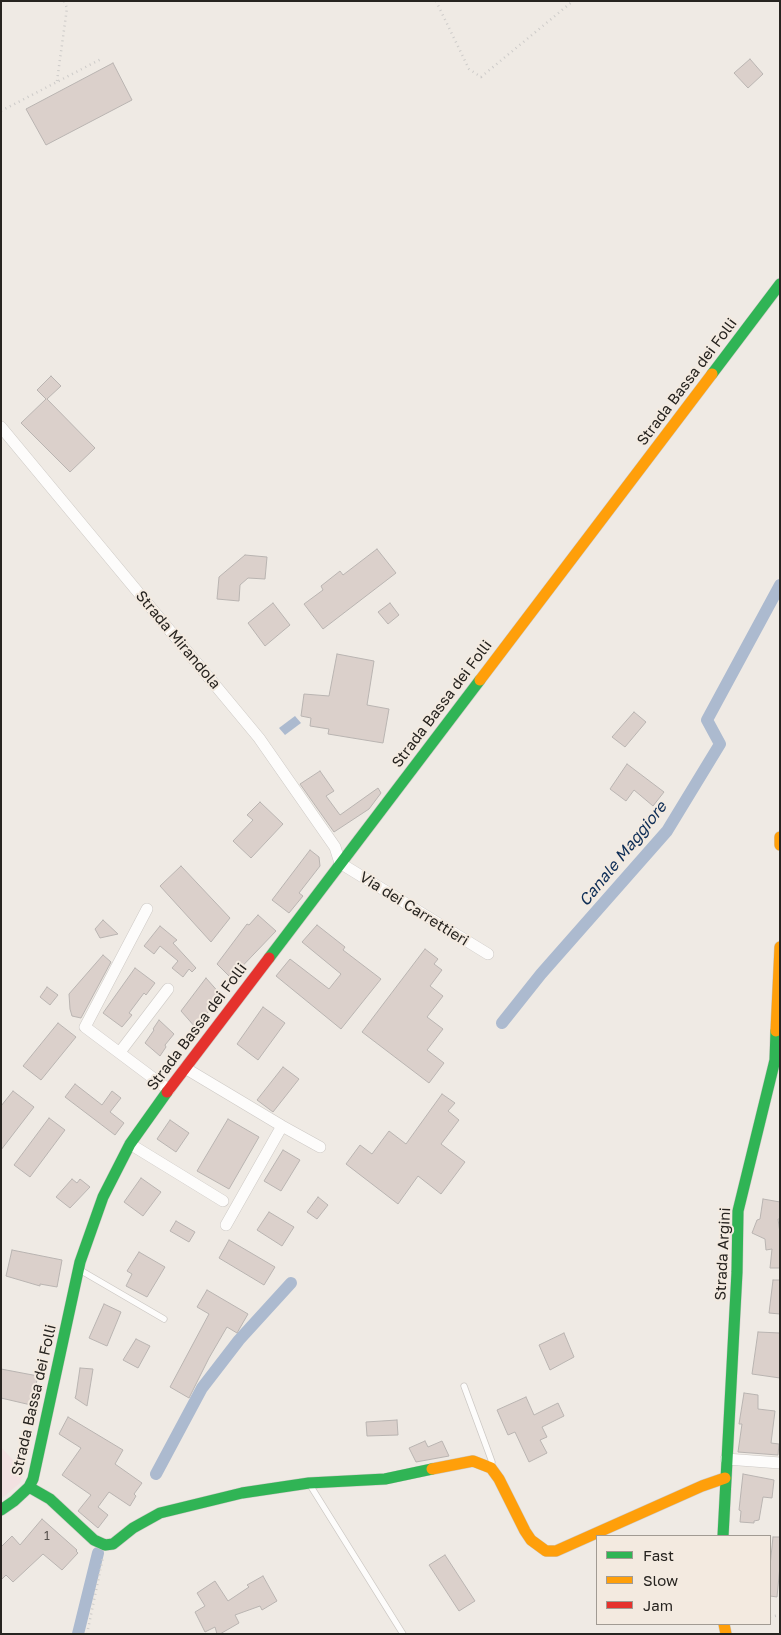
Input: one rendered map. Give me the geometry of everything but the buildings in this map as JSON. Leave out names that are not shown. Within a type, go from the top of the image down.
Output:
[{"type":"street","name":"Strada Bassa dei Folli","points":[[1,1510],[14,1502],[29,1487],[33,1479],[78,1269],[90,1230],[130,1144],[185,1068],[780,284]]},
{"type":"street","name":"Strada Mirandola","points":[[1,427],[259,738],[335,847],[340,863]]},
{"type":"street","points":[[780,837],[780,845]]},
{"type":"street","name":"Via dei Carrettieri","points":[[340,863],[488,954]]},
{"type":"street","points":[[147,910],[86,1027],[169,1090]]},
{"type":"street","name":"Strada Argini","points":[[723,1535],[737,1272],[738,1211],[775,1076],[774,1060],[780,947]]},
{"type":"street","points":[[120,1052],[168,989]]},
{"type":"street","points":[[185,1068],[320,1147]]},
{"type":"street","points":[[226,1225],[282,1126]]},
{"type":"street","points":[[130,1144],[222,1201]]},
{"type":"street","points":[[726,1459],[780,1463]]},
{"type":"street","points":[[29,1487],[50,1499],[94,1540],[105,1545],[113,1544],[133,1528],[160,1513],[242,1493],[309,1483],[385,1479],[473,1461],[491,1468],[499,1479],[525,1531],[536,1545],[546,1551],[556,1551],[702,1486],[725,1478]]},
{"type":"lane","points":[[78,1269],[164,1319]]},
{"type":"lane","points":[[464,1386],[492,1462],[491,1468]]},
{"type":"lane","points":[[309,1483],[403,1634]]},
{"type":"path","points":[[57,82],[66,8],[64,1]]},
{"type":"path","points":[[436,1],[469,69],[481,77],[573,1]]},
{"type":"path","points":[[1,111],[102,58]]},
{"type":"path","points":[[87,1634],[105,1545]]},
{"type":"shaded area","points":[[1,1447],[24,1472],[20,1483],[1,1499]]},
{"type":"water","points":[[295,716],[301,723],[285,735],[279,728]]},
{"type":"waterway","name":"Canale Maggiore","points":[[502,1023],[541,974],[667,831],[720,744],[707,720],[780,585]]},
{"type":"waterway","points":[[156,1474],[202,1388],[239,1340],[291,1283]]},
{"type":"waterway","name":"Canale Maggiore","points":[[78,1634],[98,1553]]},
{"type":"traffic: fast","points":[[712,374],[780,284]]},
{"type":"traffic: fast","points":[[269,958],[480,680]]},
{"type":"traffic: fast","points":[[723,1535],[737,1272],[738,1211],[775,1060],[776,1031]]},
{"type":"traffic: fast","points":[[1,1510],[29,1487],[33,1479],[80,1262],[103,1197],[130,1144],[167,1092]]},
{"type":"traffic: fast","points":[[29,1487],[50,1499],[94,1540],[105,1545],[113,1544],[133,1528],[160,1513],[242,1493],[309,1483],[385,1479],[432,1469]]},
{"type":"traffic: slow","points":[[480,680],[712,374]]},
{"type":"traffic: slow","points":[[780,837],[780,845]]},
{"type":"traffic: slow","points":[[776,1031],[780,947]]},
{"type":"traffic: slow","points":[[432,1469],[473,1461],[491,1468],[499,1479],[525,1531],[531,1540],[546,1551],[556,1551],[702,1486],[725,1478]]},
{"type":"traffic: slow","points":[[724,1625],[726,1634]]},
{"type":"traffic: jam","points":[[167,1092],[269,958]]}]
